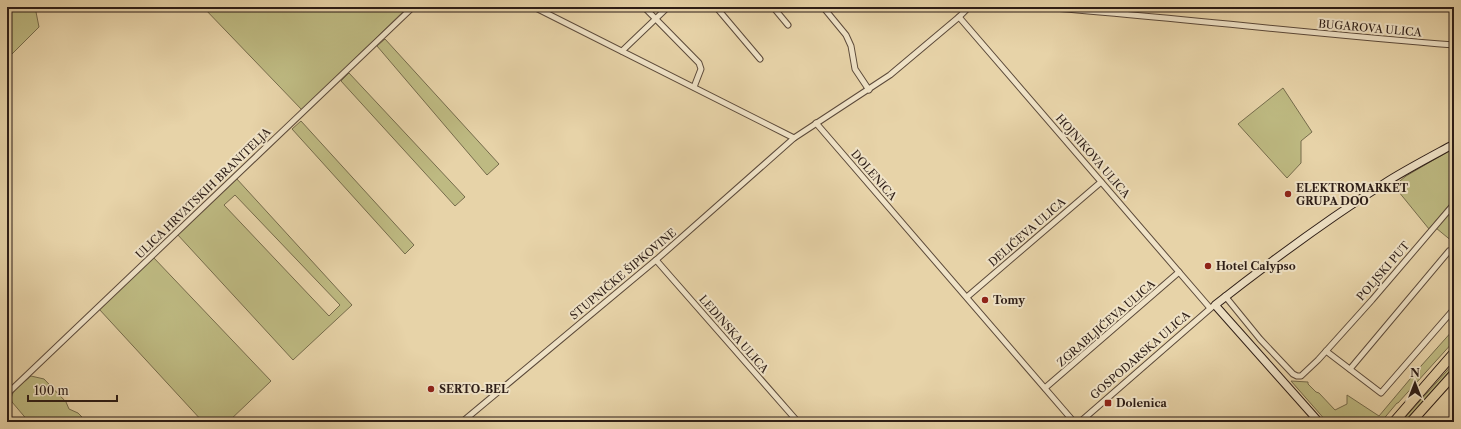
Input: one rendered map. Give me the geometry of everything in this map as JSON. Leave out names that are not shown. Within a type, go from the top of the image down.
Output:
[{"type":"highway","points":[[1394,422],[1454,353]]},
{"type":"highway","points":[[1411,422],[1454,374]]},
{"type":"main road","points":[[1213,306],[1288,248],[1321,225],[1388,181],[1454,144]]},
{"type":"main road","name":"HOJNIKOVA ULICA","points":[[1213,306],[1319,422]]},
{"type":"street","name":"ULICA HRVATSKIH BRANITELJA","points":[[7,394],[413,7]]},
{"type":"street","points":[[534,7],[794,138]]},
{"type":"street","points":[[644,7],[699,63],[701,69],[694,87]]},
{"type":"street","points":[[622,51],[668,7]]},
{"type":"street","points":[[716,7],[760,58]]},
{"type":"street","points":[[773,7],[788,25]]},
{"type":"street","points":[[823,7],[846,35],[851,46],[855,69],[869,90]]},
{"type":"street","name":"STUPNIČKE ŠIPKOVINE","points":[[462,422],[656,260],[794,138],[890,75],[969,7]]},
{"type":"street","name":"BUGAROVA ULICA","points":[[1041,7],[1454,45]]},
{"type":"street","points":[[1117,13],[1118,7]]},
{"type":"street","name":"HOJNIKOVA ULICA","points":[[959,17],[1179,272],[1213,306]]},
{"type":"street","name":"DOLENICA","points":[[816,123],[1074,422]]},
{"type":"street","name":"DELIĆEVA ULICA","points":[[967,297],[1101,182]]},
{"type":"street","name":"POLJSKI PUT","points":[[1226,296],[1260,340],[1293,374],[1302,376],[1326,351],[1454,204]]},
{"type":"street","points":[[1350,369],[1449,251]]},
{"type":"street","name":"LEDINSKA ULICA","points":[[656,260],[798,422]]},
{"type":"street","name":"ZGRABLJIĆEVA ULICA","points":[[1045,388],[1179,272]]},
{"type":"street","name":"GOSPODARSKA ULICA","points":[[1080,422],[1213,306]]},
{"type":"street","points":[[1326,351],[1381,393],[1454,309]]},
{"type":"shaded area","points":[[35,7],[39,27],[7,59],[7,8]]},
{"type":"shaded area","points":[[203,7],[408,7],[302,110]]},
{"type":"shaded area","points":[[385,39],[499,164],[487,175],[377,46]]},
{"type":"shaded area","points":[[349,73],[465,197],[455,206],[341,81]]},
{"type":"shaded area","points":[[1283,88],[1312,132],[1301,141],[1301,163],[1287,178],[1238,124]]},
{"type":"shaded area","points":[[301,121],[414,245],[405,254],[292,129]]},
{"type":"shaded area","points":[[1454,148],[1454,199],[1429,229],[1394,186],[1406,176]]},
{"type":"shaded area","points":[[236,178],[352,305],[293,360],[177,234]],"holes":[[[235,195],[340,305],[329,316],[224,205]]]},
{"type":"shaded area","points":[[1454,207],[1454,240],[1453,242],[1436,228]]},
{"type":"shaded area","points":[[153,257],[271,381],[228,422],[203,422],[99,309]]},
{"type":"shaded area","points":[[1454,329],[1454,341],[1381,422],[1327,422],[1291,381],[1308,382],[1308,384],[1335,410],[1347,404],[1347,395],[1379,416]]},
{"type":"shaded area","points":[[1454,363],[1454,367],[1405,422],[1401,422]]},
{"type":"shaded area","points":[[31,376],[44,379],[66,402],[69,409],[78,413],[87,422],[29,422],[12,402],[11,398],[14,391]]},
{"type":"place","name":"ELEKTROMARKET GRUPA DOO","points":[[1288,194]]},
{"type":"place","name":"Hotel Calypso","points":[[1208,266]]},
{"type":"place","name":"Tomy","points":[[985,300]]},
{"type":"place","name":"SERTO-BEL","points":[[431,389]]},
{"type":"place","name":"Dolenica","points":[[1108,403]]}]
